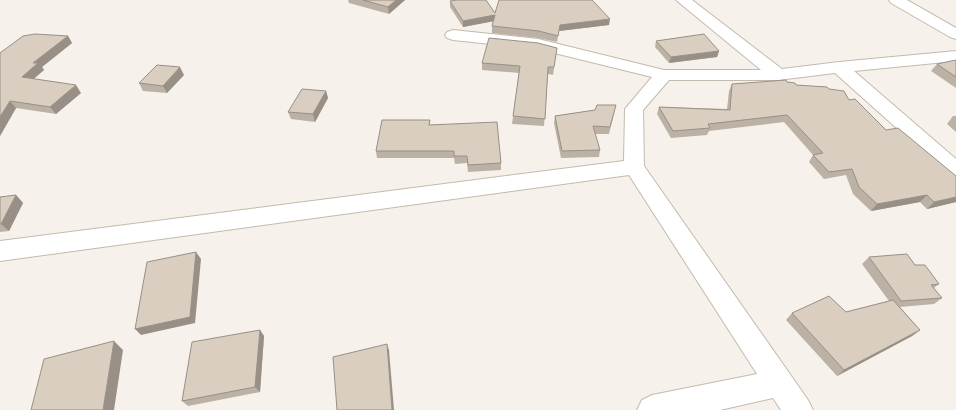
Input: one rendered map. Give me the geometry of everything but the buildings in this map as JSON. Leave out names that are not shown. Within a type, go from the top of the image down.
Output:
[{"type":"street","points":[[683,0],[778,75]]},
{"type":"street","points":[[896,0],[956,34]]},
{"type":"street","points":[[453,36],[538,44],[664,75],[778,75],[839,67],[956,56]]},
{"type":"street","points":[[839,67],[956,170]]},
{"type":"street","points":[[664,75],[634,109],[634,167],[798,410]]},
{"type":"street","points":[[0,252],[634,167]]},
{"type":"street","points":[[652,410],[780,383]]}]
